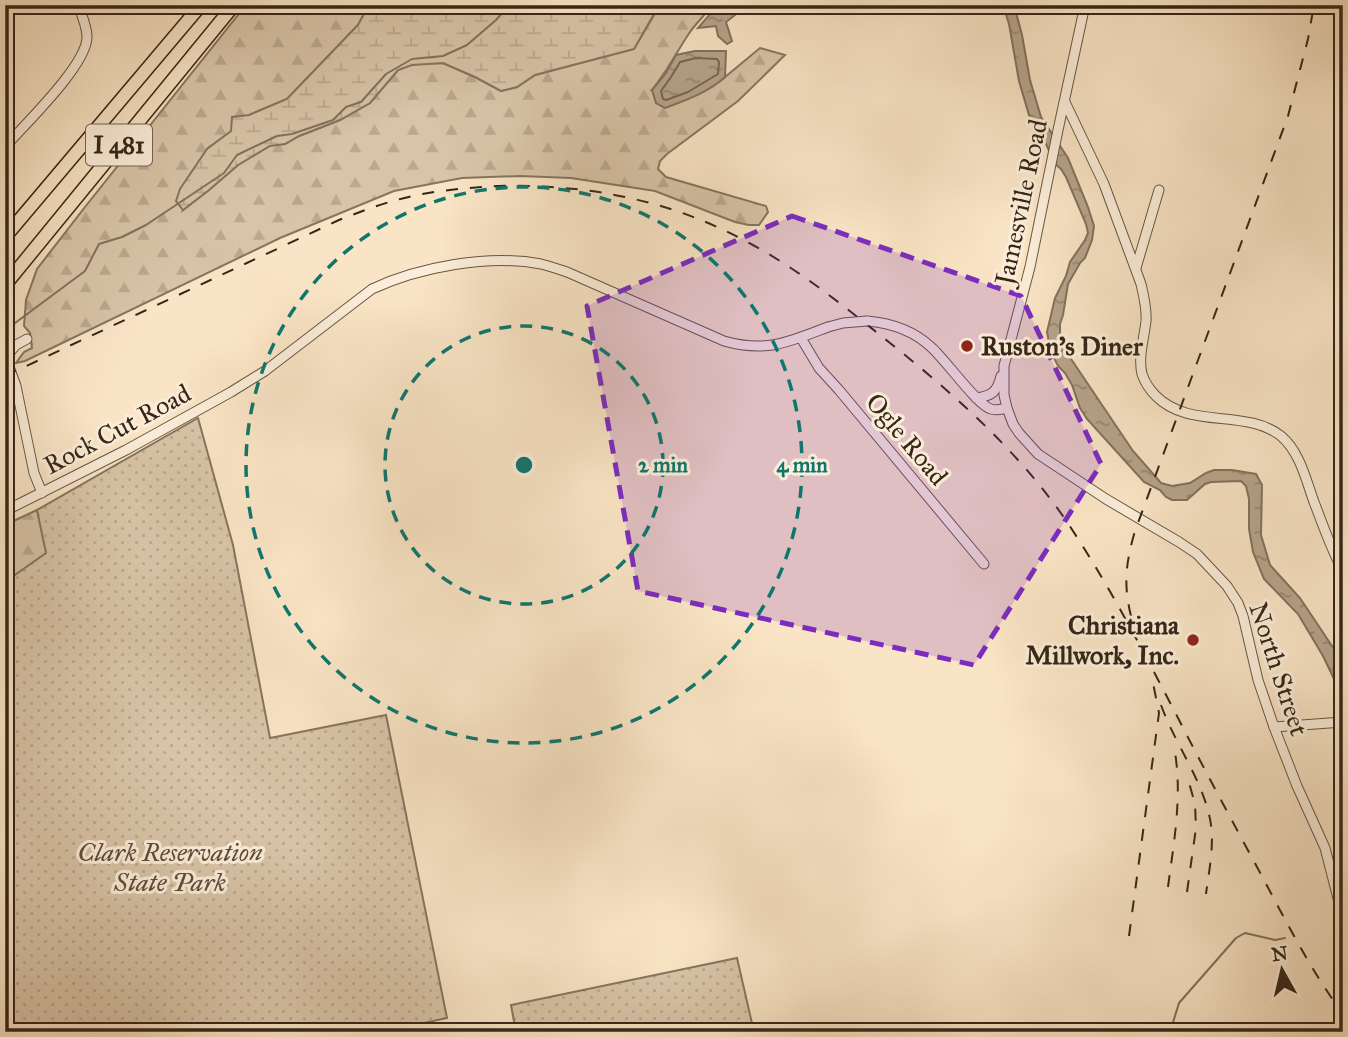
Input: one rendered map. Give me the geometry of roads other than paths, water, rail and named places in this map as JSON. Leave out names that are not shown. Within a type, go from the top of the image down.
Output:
[{"type":"highway","name":"I 481","points":[[5,237],[201,5]]},
{"type":"highway","name":"I 481","points":[[5,285],[234,5]]},
{"type":"street","points":[[5,147],[67,78],[83,53],[87,37],[78,5]]},
{"type":"street","name":"Jamesville Road","points":[[1007,408],[1004,366],[1030,267],[1085,5]]},
{"type":"street","points":[[1065,102],[1104,184],[1145,300],[1146,318],[1141,358],[1146,383],[1162,402],[1184,413],[1266,428],[1291,446],[1343,571]]},
{"type":"street","points":[[5,176],[9,185],[5,193]]},
{"type":"street","points":[[1136,270],[1159,190]]},
{"type":"street","name":"Rock Cut Road","points":[[5,511],[126,450],[248,382],[372,289],[392,279],[416,272],[481,262],[516,261],[542,264],[567,272],[740,346],[770,346],[844,323],[881,322],[921,339],[932,347],[976,398]]},
{"type":"street","name":"Ogle Road","points":[[801,338],[819,368],[984,564]]},
{"type":"street","points":[[27,339],[10,352],[8,363],[41,493]]},
{"type":"street","points":[[976,398],[989,396],[995,391],[1004,366]]},
{"type":"street","points":[[976,398],[992,410],[1007,408]]},
{"type":"street","name":"North Street","points":[[1007,408],[1018,433],[1038,454],[1106,499],[1179,542],[1204,560],[1222,579],[1238,604],[1258,680],[1297,786],[1325,848],[1343,918]]},
{"type":"street","points":[[1274,727],[1343,722]]},
{"type":"water","points":[[729,5],[748,5],[726,22],[732,41],[727,44],[718,36],[716,26],[698,28],[710,14]]},
{"type":"water","points":[[1003,5],[1014,5],[1041,117],[1068,158],[1094,226],[1085,258],[1068,284],[1060,324],[1063,347],[1133,451],[1161,483],[1172,486],[1190,483],[1214,470],[1256,474],[1262,485],[1261,535],[1270,565],[1300,598],[1343,663],[1343,690],[1334,679],[1298,614],[1264,579],[1253,552],[1246,486],[1241,481],[1211,482],[1187,500],[1172,500],[1144,482],[1087,419],[1072,385],[1051,352],[1047,332],[1055,298],[1070,262],[1088,233],[1066,177],[1055,164],[1042,135],[1029,115]]},
{"type":"water","points":[[695,51],[726,51],[725,77],[689,99],[665,108],[656,103],[652,90],[676,55]]},
{"type":"waterway","points":[[11,326],[85,271],[99,244],[122,237],[146,225],[224,173],[237,155],[277,136],[292,134],[333,120],[346,107],[361,102],[386,74],[412,59],[443,56],[467,45],[509,5]]},
{"type":"waterway","points":[[1170,1032],[1179,1003],[1236,938],[1245,933],[1275,940],[1285,938]]},
{"type":"railway","points":[[1131,616],[1127,573],[1135,531],[1288,116],[1314,5]]},
{"type":"railway","points":[[5,376],[339,220],[379,205],[419,195],[498,186],[564,188],[597,192],[660,206],[721,229],[751,244],[805,278],[914,362],[984,425],[1047,494],[1110,591],[1297,942],[1343,1014]]},
{"type":"railway","points":[[1129,936],[1159,713],[1153,683]]},
{"type":"railway","points":[[1161,705],[1195,776],[1210,819],[1212,847],[1206,894]]},
{"type":"railway","points":[[1168,887],[1178,799],[1174,747]]},
{"type":"railway","points":[[1187,892],[1196,828],[1195,804],[1188,779]]},
{"type":"place","name":"Ruston's Diner","points":[[967,346]]},
{"type":"place","name":"Christiana Millwork, Inc.","points":[[1193,640]]},
{"type":"park label","name":"Clark Reservation State Park","points":[[170,867]]}]
